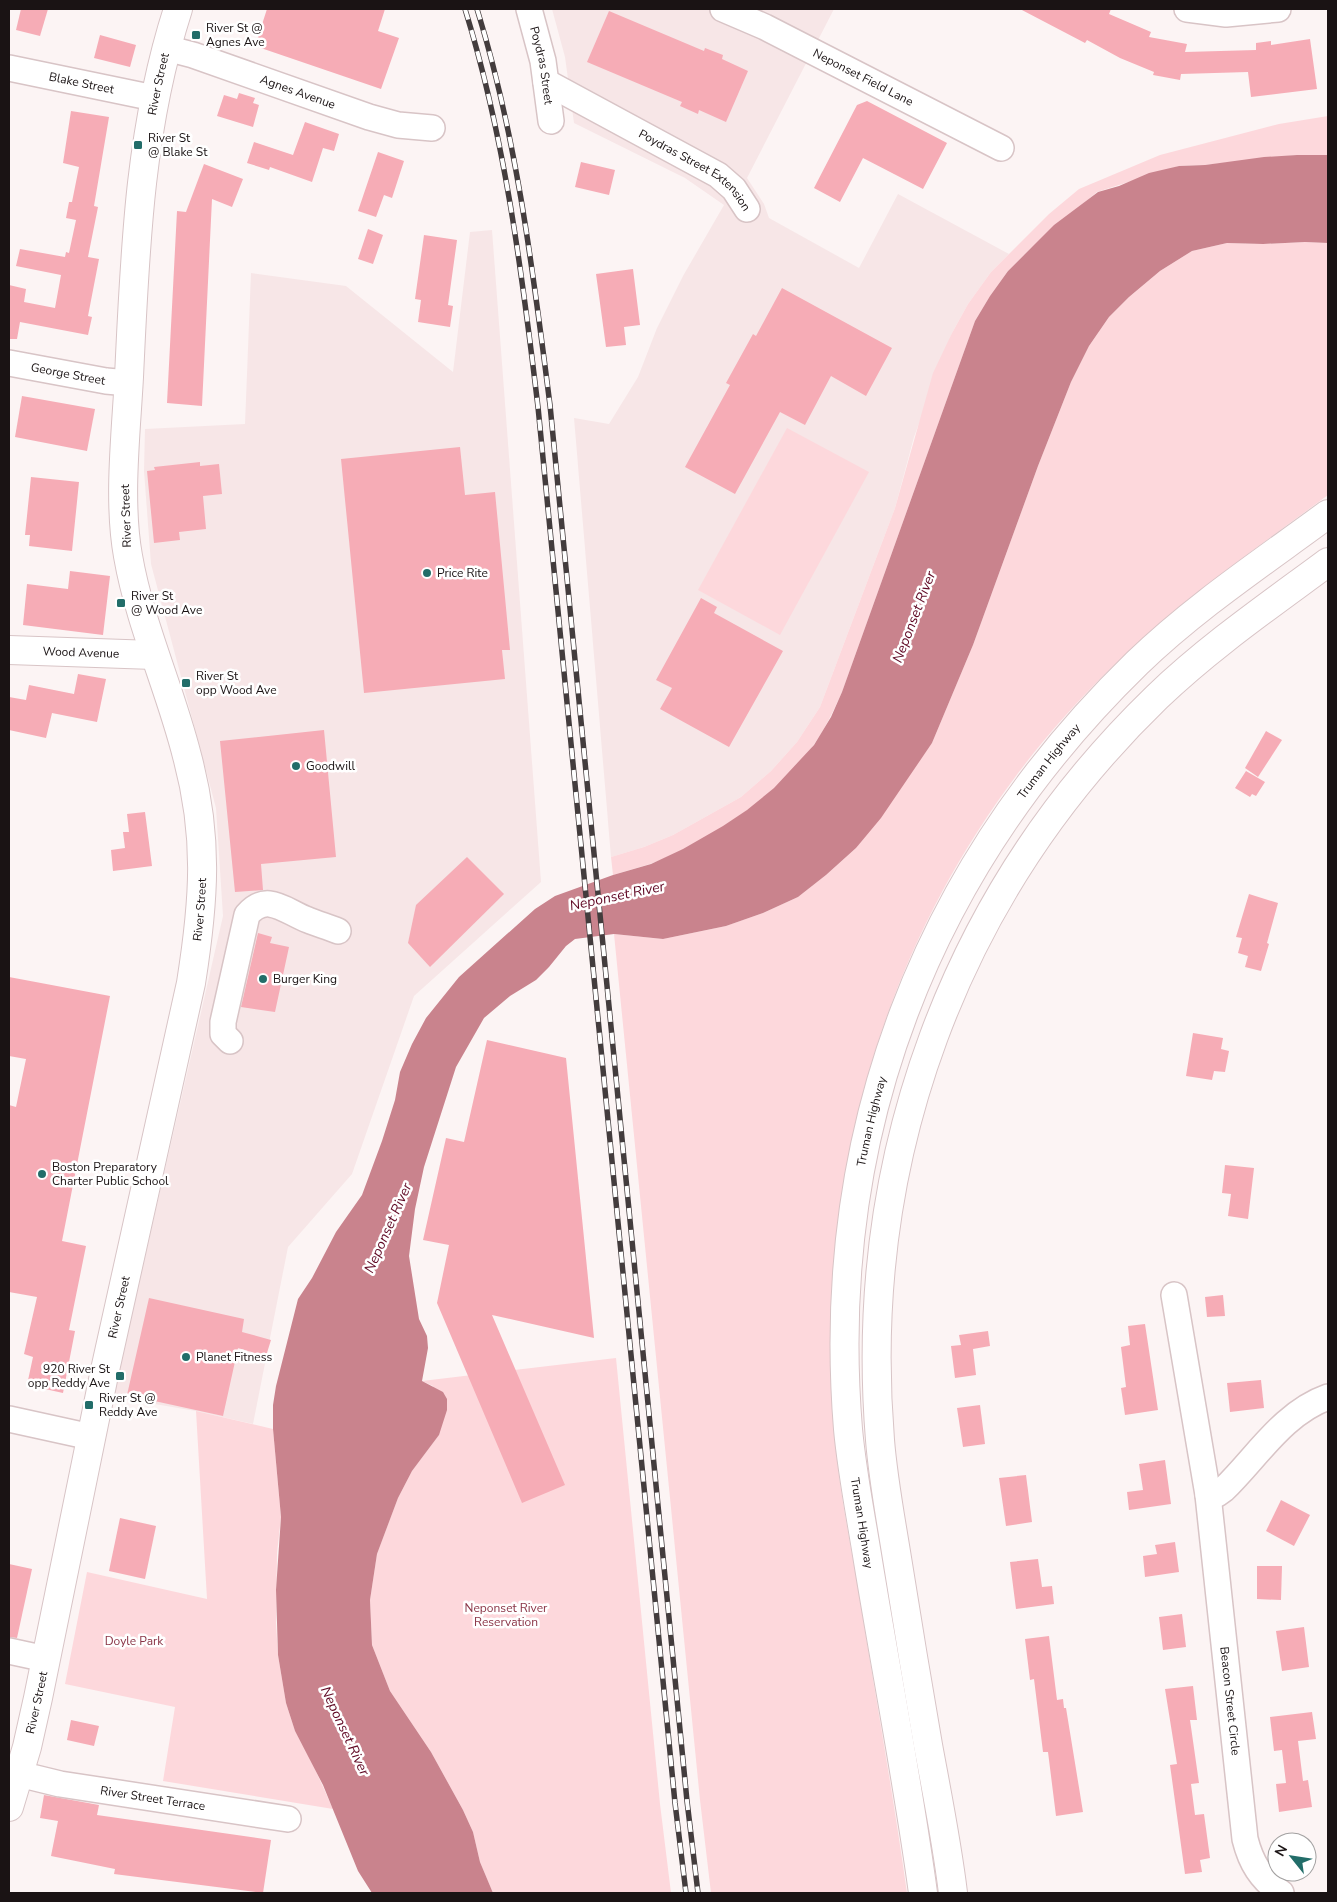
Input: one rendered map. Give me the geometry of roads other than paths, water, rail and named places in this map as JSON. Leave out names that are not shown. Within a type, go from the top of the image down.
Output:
[{"type":"main road","name":"River Street","points":[[9,1807],[33,1723],[91,1437],[191,983],[202,904],[201,828],[192,776],[180,730],[136,595],[125,533],[124,498],[137,221],[144,158],[154,98],[178,9]]},
{"type":"main road","name":"Truman Highway","points":[[922,1893],[848,1430],[845,1355],[846,1285],[854,1213],[865,1148],[876,1101],[898,1027],[939,928],[972,870],[1018,798],[1062,742],[1106,694],[1154,647],[1328,514]]},
{"type":"main road","points":[[953,1893],[884,1476],[880,1439],[877,1328],[882,1253],[894,1180],[909,1116],[933,1036],[964,962],[1017,867],[1083,777],[1133,722],[1180,676],[1328,562]]},
{"type":"main road","points":[[1154,647],[1180,676]]},
{"type":"main road","name":"Wood Avenue","points":[[9,650],[154,655]]},
{"type":"main road","points":[[884,1659],[913,1655]]},
{"type":"street","name":"Poydras Street","points":[[529,9],[541,54],[548,101]]},
{"type":"street","name":"Neponset Field Lane","points":[[724,9],[765,27],[1001,148]]},
{"type":"street","points":[[1187,9],[1226,14],[1278,9]]},
{"type":"street","name":"Agnes Avenue","points":[[166,48],[193,55],[369,117],[398,125],[432,128]]},
{"type":"street","name":"Blake Street","points":[[9,68],[154,98]]},
{"type":"street","name":"Poydras Street Extension","points":[[548,101],[718,175],[734,189],[747,209],[548,101]]},
{"type":"street","name":"George Street","points":[[9,363],[129,384]]},
{"type":"street","points":[[230,1041],[224,1034],[223,1022],[246,915],[252,908],[263,904],[274,904],[306,920],[338,931]]},
{"type":"street","name":"Beacon Street Circle","points":[[1174,1295],[1208,1495],[1245,1839],[1253,1863],[1259,1873],[1280,1893]]},
{"type":"street","points":[[1208,1495],[1217,1494],[1224,1489],[1284,1424],[1298,1413],[1328,1397]]},
{"type":"street","points":[[9,1419],[91,1437]]},
{"type":"street","points":[[9,1651],[46,1659]]},
{"type":"street","name":"River Street Terrace","points":[[19,1774],[60,1784],[288,1819]]},
{"type":"water","name":"Neponset River","points":[[1297,155],[1328,155],[1328,243],[1227,243],[1192,251],[1160,271],[1109,317],[1089,346],[1071,382],[1038,466],[973,645],[932,743],[881,818],[856,848],[798,897],[763,913],[726,926],[663,939],[614,934],[575,939],[566,946],[536,980],[510,996],[484,1018],[456,1067],[424,1167],[415,1209],[409,1256],[419,1319],[427,1336],[428,1348],[422,1381],[443,1392],[447,1399],[447,1410],[439,1435],[412,1471],[398,1498],[377,1554],[370,1600],[372,1645],[390,1691],[431,1752],[463,1810],[473,1832],[480,1862],[493,1893],[372,1893],[358,1871],[323,1785],[295,1731],[286,1703],[278,1655],[276,1590],[281,1517],[273,1429],[273,1405],[298,1299],[312,1278],[336,1232],[362,1195],[395,1100],[400,1072],[412,1044],[426,1018],[459,977],[535,909],[555,896],[613,875],[651,864],[683,849],[723,826],[747,810],[774,788],[814,745],[831,717],[842,692],[975,321],[1008,271],[1054,225],[1098,192],[1119,186],[1149,173],[1179,166]]},
{"type":"railway","points":[[465,9],[491,107],[511,206],[538,407],[675,1803],[686,1893]]},
{"type":"railway","points":[[477,9],[491,58],[513,156],[530,255],[550,405],[687,1801],[698,1893]]},
{"type":"place","name":"River St @ Agnes Ave","points":[[196,35]]},
{"type":"place","name":"River St @ Blake St","points":[[138,145]]},
{"type":"place","name":"Price Rite","points":[[427,573]]},
{"type":"place","name":"River St @ Wood Ave","points":[[121,603]]},
{"type":"place","name":"River St opp Wood Ave","points":[[186,683]]},
{"type":"place","name":"Goodwill","points":[[296,766]]},
{"type":"place","name":"Burger King","points":[[263,979]]},
{"type":"place","name":"Boston Preparatory Charter Public School","points":[[42,1174]]},
{"type":"place","name":"Planet Fitness","points":[[186,1357]]},
{"type":"place","name":"920 River St opp Reddy Ave","points":[[120,1376]]},
{"type":"place","name":"River St @ Reddy Ave","points":[[89,1405]]},
{"type":"park label","name":"Neponset River Reservation","points":[[506,1615]]},
{"type":"park label","name":"Doyle Park","points":[[134,1641]]}]
